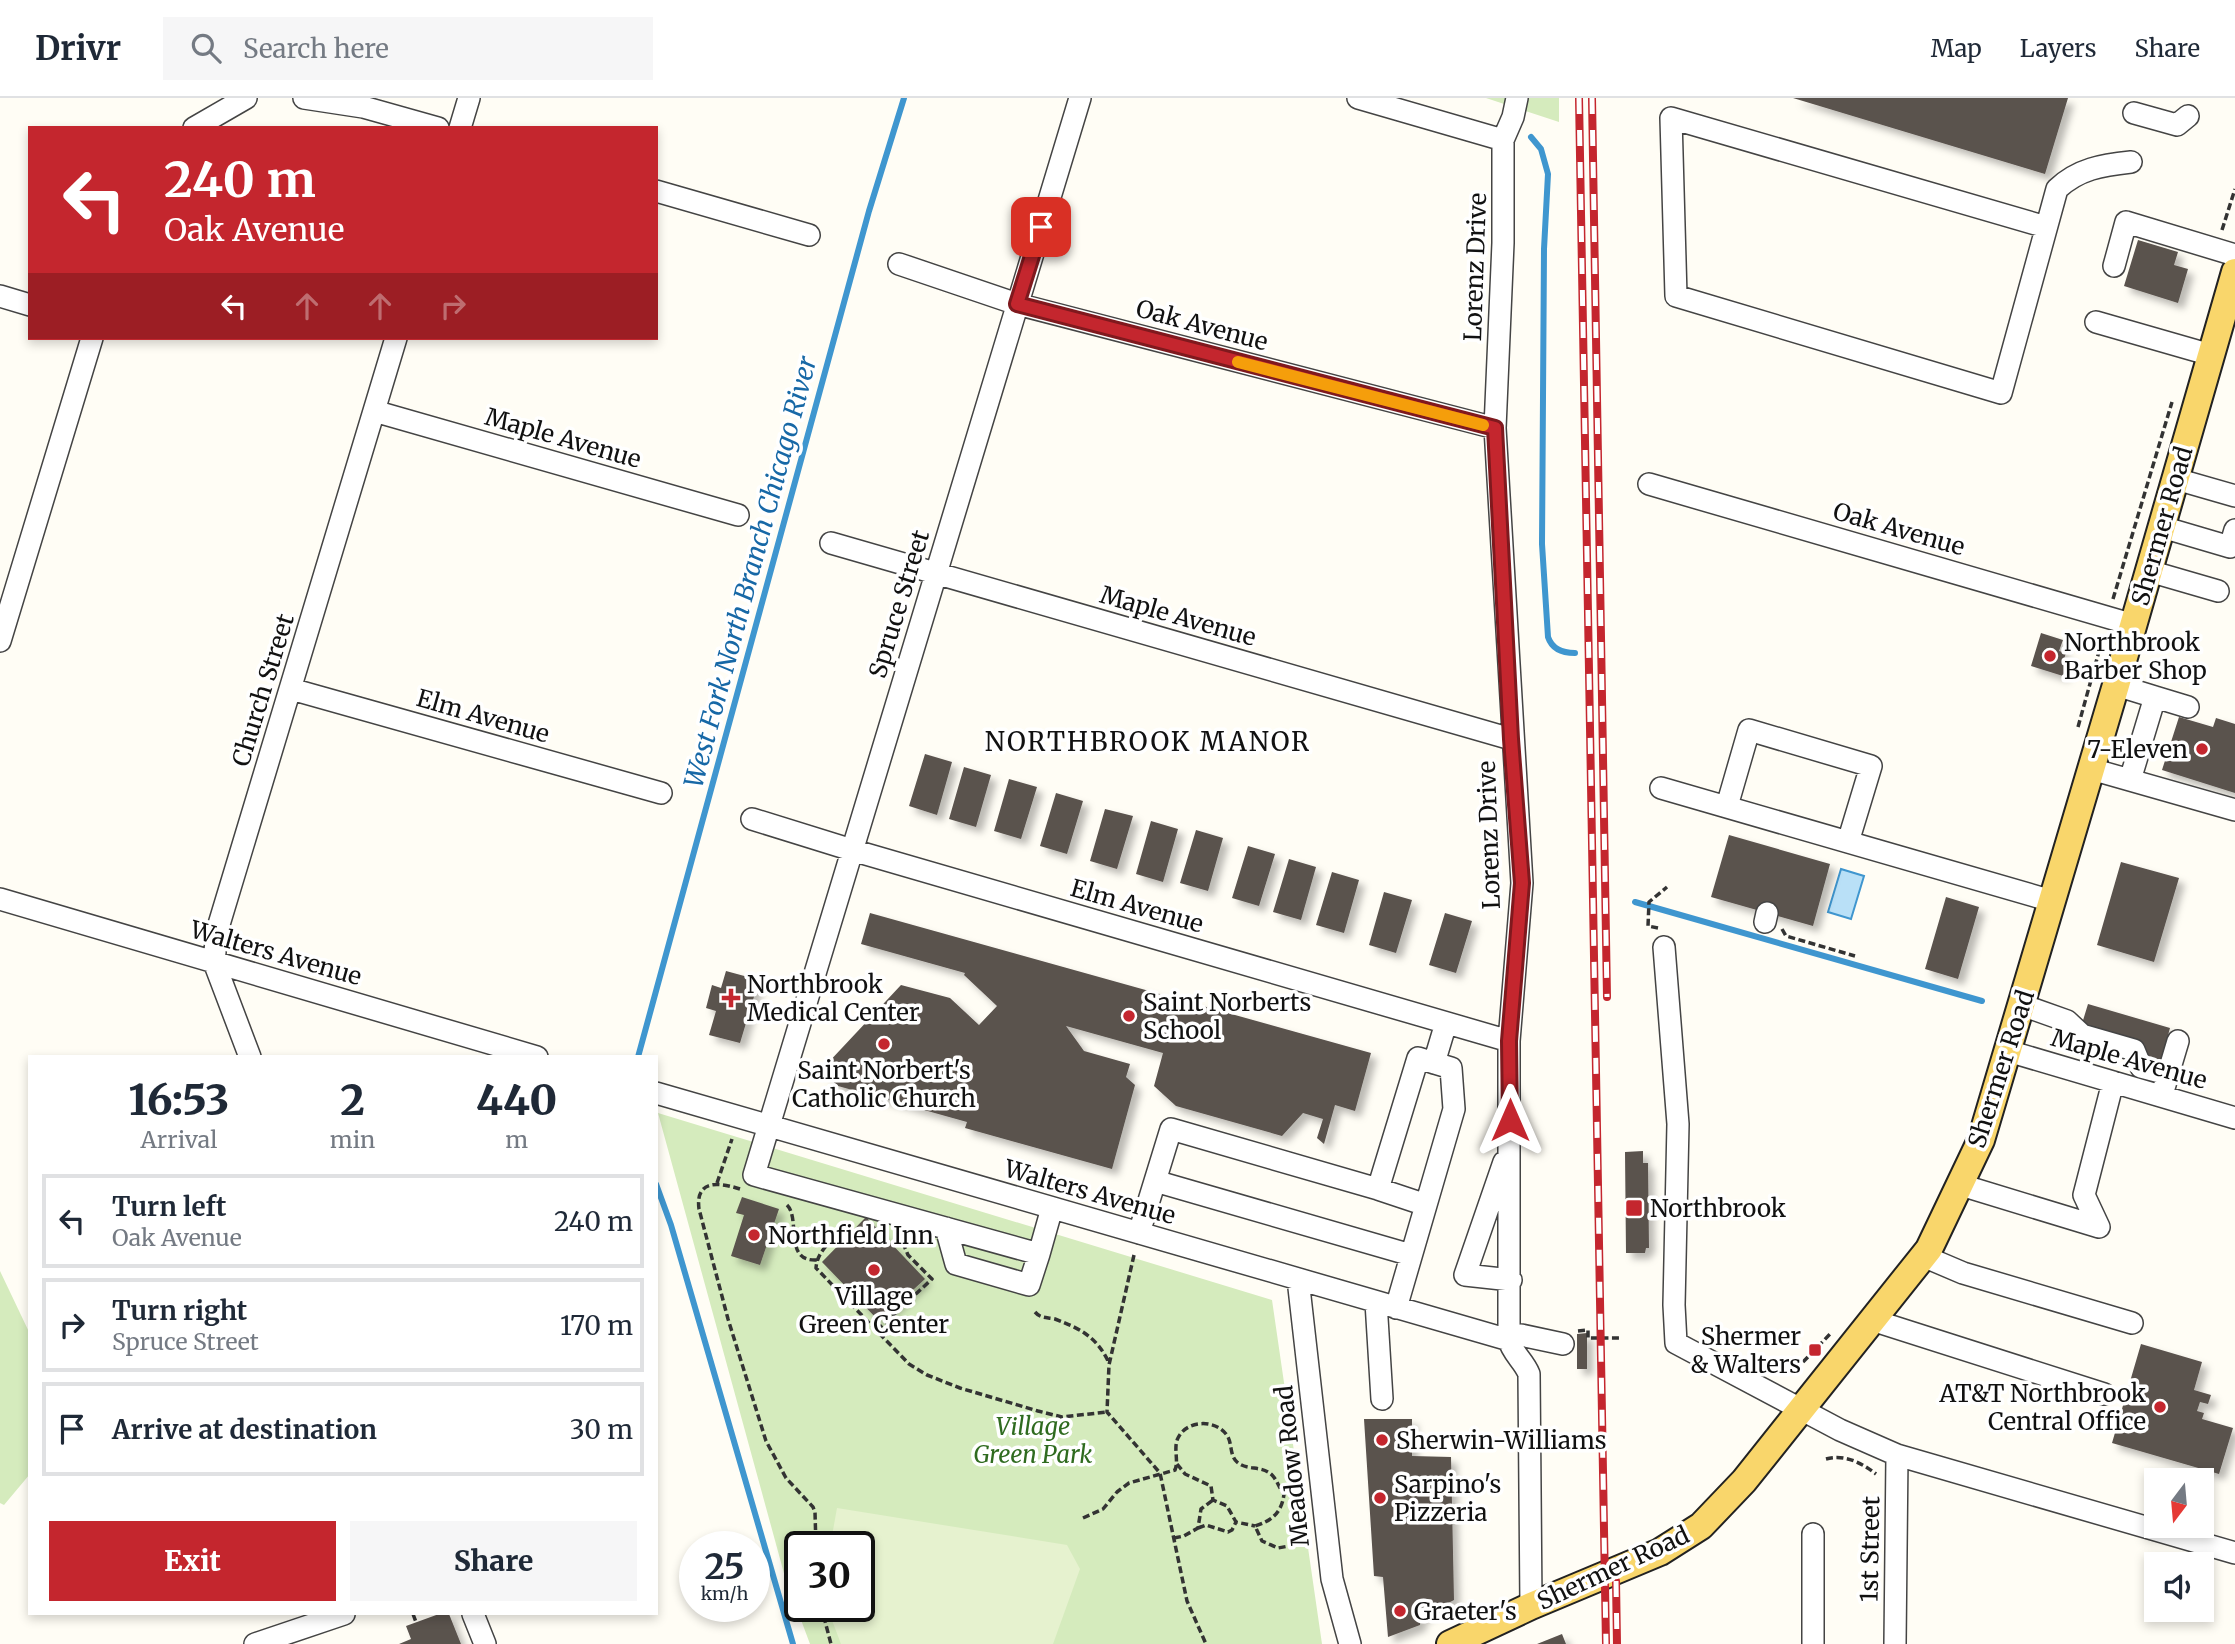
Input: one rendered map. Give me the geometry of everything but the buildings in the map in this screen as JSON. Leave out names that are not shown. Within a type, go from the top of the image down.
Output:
[{"type":"main road","name":"Shermer Road","points":[[1450,1644],[1531,1606],[1660,1552],[1701,1526],[1744,1481],[1923,1256],[1961,1185],[1981,1140],[2211,355],[2230,307],[2235,272]]},
{"type":"street","points":[[197,126],[246,98]]},
{"type":"street","points":[[304,98],[363,107],[431,126]]},
{"type":"street","points":[[461,126],[468,98]]},
{"type":"street","name":"Spruce Street","points":[[946,1228],[754,1175],[1080,98]]},
{"type":"street","points":[[1358,98],[1503,140],[1513,117],[1517,98]]},
{"type":"street","points":[[2134,113],[2177,125],[2188,116]]},
{"type":"street","points":[[2046,227],[1671,118],[1676,296],[2001,393],[2057,189],[2069,178],[2099,165],[2131,162]]},
{"type":"street","name":"Lorenz Drive","points":[[1503,140],[1503,243],[1495,428],[1511,739],[1522,883],[1509,1041],[1509,1340]]},
{"type":"street","points":[[658,192],[809,235]]},
{"type":"street","points":[[2114,266],[2126,222],[2226,252]]},
{"type":"street","name":"Oak Avenue","points":[[899,264],[1017,304],[1495,428]]},
{"type":"street","points":[[0,296],[28,304]]},
{"type":"street","points":[[2096,322],[2211,355]]},
{"type":"street","points":[[0,641],[91,340]]},
{"type":"street","name":"Church Street","points":[[249,1055],[215,961],[217,931],[395,340]]},
{"type":"street","name":"Maple Avenue","points":[[374,411],[738,515]]},
{"type":"street","points":[[2176,479],[2235,496]]},
{"type":"street","name":"Oak Avenue","points":[[1649,484],[2134,625]]},
{"type":"street","points":[[2162,527],[2230,547],[2235,530]]},
{"type":"street","name":"Maple Avenue","points":[[831,543],[1511,739]]},
{"type":"street","points":[[2149,571],[2218,591]]},
{"type":"street","points":[[2116,685],[2188,707]]},
{"type":"street","name":"Elm Avenue","points":[[291,689],[661,793]]},
{"type":"street","points":[[2130,780],[2155,697]]},
{"type":"street","points":[[1727,806],[1749,730],[1871,766],[1848,842]]},
{"type":"street","points":[[2091,769],[2235,810]]},
{"type":"street","points":[[1661,788],[2052,901]]},
{"type":"street","name":"Elm Avenue","points":[[752,819],[1509,1041]]},
{"type":"street","name":"Walters Avenue","points":[[0,899],[530,1055]]},
{"type":"street","points":[[1664,947],[1678,1124],[1674,1306],[1676,1343],[1840,1430],[1897,1455],[2235,1553]]},
{"type":"street","points":[[2022,1005],[2067,1021],[2082,1035],[2134,1050],[2141,1067],[2168,1074]]},
{"type":"street","points":[[1434,1063],[1446,1023]]},
{"type":"street","points":[[2161,1096],[2178,1041]]},
{"type":"street","name":"Maple Avenue","points":[[2008,1051],[2235,1118]]},
{"type":"street","points":[[1378,1189],[1418,1058],[1451,1068],[1454,1109],[1411,1255],[1386,1305],[1382,1399]]},
{"type":"street","points":[[1961,1185],[2099,1227],[2084,1195],[2113,1082]]},
{"type":"street","name":"Walters Avenue","points":[[658,1093],[1509,1340],[1521,1335],[1568,1338]]},
{"type":"street","points":[[1139,1233],[1171,1129],[1426,1205]]},
{"type":"street","points":[[1510,1146],[1465,1275],[1511,1280]]},
{"type":"street","points":[[1155,1181],[1411,1255]]},
{"type":"street","points":[[946,1228],[956,1264],[1029,1285],[1052,1208]]},
{"type":"street","points":[[946,1228],[1039,1254]]},
{"type":"street","points":[[1923,1256],[1963,1273],[2132,1322]]},
{"type":"street","name":"Meadow Road","points":[[1298,1279],[1332,1579],[1350,1644]]},
{"type":"street","points":[[1872,1320],[2104,1394]]},
{"type":"street","points":[[1509,1340],[1511,1349],[1524,1362],[1529,1374],[1531,1606]]},
{"type":"street","name":"1st Street","points":[[1895,1644],[1897,1455]]},
{"type":"street","points":[[1812,1644],[1813,1534]]},
{"type":"street","points":[[255,1644],[341,1615]]},
{"type":"street","points":[[473,1615],[485,1644]]},
{"type":"path","points":[[2226,252],[2235,188]]},
{"type":"path","points":[[2076,736],[2108,617],[2173,400]]},
{"type":"path","points":[[1648,922],[1648,904],[1667,887]]},
{"type":"path","points":[[1771,921],[1786,936],[1855,956]]},
{"type":"path","points":[[717,1183],[732,1139]]},
{"type":"path","points":[[749,1192],[717,1183],[702,1190],[698,1201],[728,1319],[770,1450],[786,1478],[804,1495],[815,1512],[816,1531]]},
{"type":"path","points":[[783,1202],[792,1210],[792,1232],[797,1250],[811,1260],[817,1259]]},
{"type":"path","points":[[841,1231],[823,1249],[817,1259],[816,1268],[909,1364],[927,1375],[960,1388],[1029,1409],[1062,1417],[1107,1412]]},
{"type":"path","points":[[877,1330],[932,1279],[908,1255],[899,1233]]},
{"type":"path","points":[[1134,1255],[1110,1365],[1107,1412],[1160,1473],[1187,1601],[1206,1644]]},
{"type":"path","points":[[1035,1312],[1039,1317],[1055,1320],[1089,1335],[1104,1351],[1110,1365]]},
{"type":"path","points":[[1568,1338],[1588,1331],[1588,1338],[1621,1338]]},
{"type":"path","points":[[1803,1362],[1832,1332]]},
{"type":"path","points":[[1083,1518],[1103,1509],[1117,1492],[1129,1483],[1175,1470],[1175,1444],[1182,1431],[1187,1427],[1204,1424],[1217,1427],[1226,1434],[1235,1460],[1246,1467],[1259,1468],[1272,1474],[1284,1494],[1282,1504],[1272,1520],[1255,1527],[1236,1522],[1227,1506],[1213,1500]]},
{"type":"path","points":[[1826,1460],[1833,1458],[1859,1462],[1876,1474],[1877,1480]]},
{"type":"path","points":[[1177,1464],[1185,1474],[1212,1486],[1213,1500]]},
{"type":"path","points":[[1198,1528],[1201,1509],[1213,1500]]},
{"type":"path","points":[[1174,1538],[1206,1525],[1228,1532],[1236,1522]]},
{"type":"path","points":[[1255,1527],[1262,1541],[1272,1546],[1285,1548],[1316,1542]]},
{"type":"path","points":[[413,1615],[416,1622]]},
{"type":"path","points":[[825,1622],[831,1644]]},
{"type":"green space","points":[[1486,98],[1559,98],[1559,122]]},
{"type":"green space","name":"Village Green Park","points":[[658,1113],[1272,1300],[1322,1644],[810,1644],[802,1622],[875,1622],[875,1531],[784,1531],[784,1573]]},
{"type":"green space","points":[[0,1271],[28,1330],[28,1476],[4,1505],[0,1503]]},
{"type":"green space","points":[[837,1508],[1067,1545],[1080,1569],[1053,1644],[841,1644],[833,1622],[875,1622],[875,1531],[833,1531]]},
{"type":"water","points":[[1841,869],[1864,876],[1851,919],[1828,912]]},
{"type":"waterway","name":"West Fork North Branch Chicago River","points":[[639,1055],[869,211],[904,98]]},
{"type":"waterway","points":[[1531,137],[1541,149],[1548,174],[1544,249],[1542,544],[1548,637],[1558,650],[1575,653]]},
{"type":"waterway","points":[[1635,902],[1982,1001]]},
{"type":"waterway","name":"West Fork North Branch Chicago River","points":[[658,1189],[671,1225],[793,1644]]},
{"type":"railway","points":[[1579,98],[1606,1644]]},
{"type":"railway","points":[[1592,98],[1607,997]]},
{"type":"railway","points":[[1616,1581],[1617,1644]]},
{"type":"slow traffic","points":[[1238,362],[1483,425]]},
{"type":"place","name":"Northbrook Barber Shop","points":[[2050,656]]},
{"type":"place","name":"7-Eleven","points":[[2202,749]]},
{"type":"place","name":"Northbrook Medical Center","points":[[731,998]]},
{"type":"place","name":"Saint Norberts School","points":[[1129,1016]]},
{"type":"place","name":"Saint Norbert's Catholic Church","points":[[884,1044]]},
{"type":"place","name":"Northbrook","points":[[1634,1208]]},
{"type":"place","name":"Northfield Inn","points":[[754,1235]]},
{"type":"place","name":"Village Green Center","points":[[874,1270]]},
{"type":"place","name":"Shermer & Walters","points":[[1815,1350]]},
{"type":"place","name":"AT&T Northbrook Central Office","points":[[2160,1407]]},
{"type":"place","name":"Sherwin-Williams","points":[[1382,1440]]},
{"type":"place","name":"Sarpino's Pizzeria","points":[[1380,1498]]},
{"type":"place","name":"Graeter's","points":[[1400,1611]]},
{"type":"district","name":"NORTHBROOK MANOR","points":[[1148,741]]},
{"type":"route","points":[[1041,227],[1017,304],[1495,428],[1511,739],[1522,883],[1509,1041],[1510,1120]]}]
